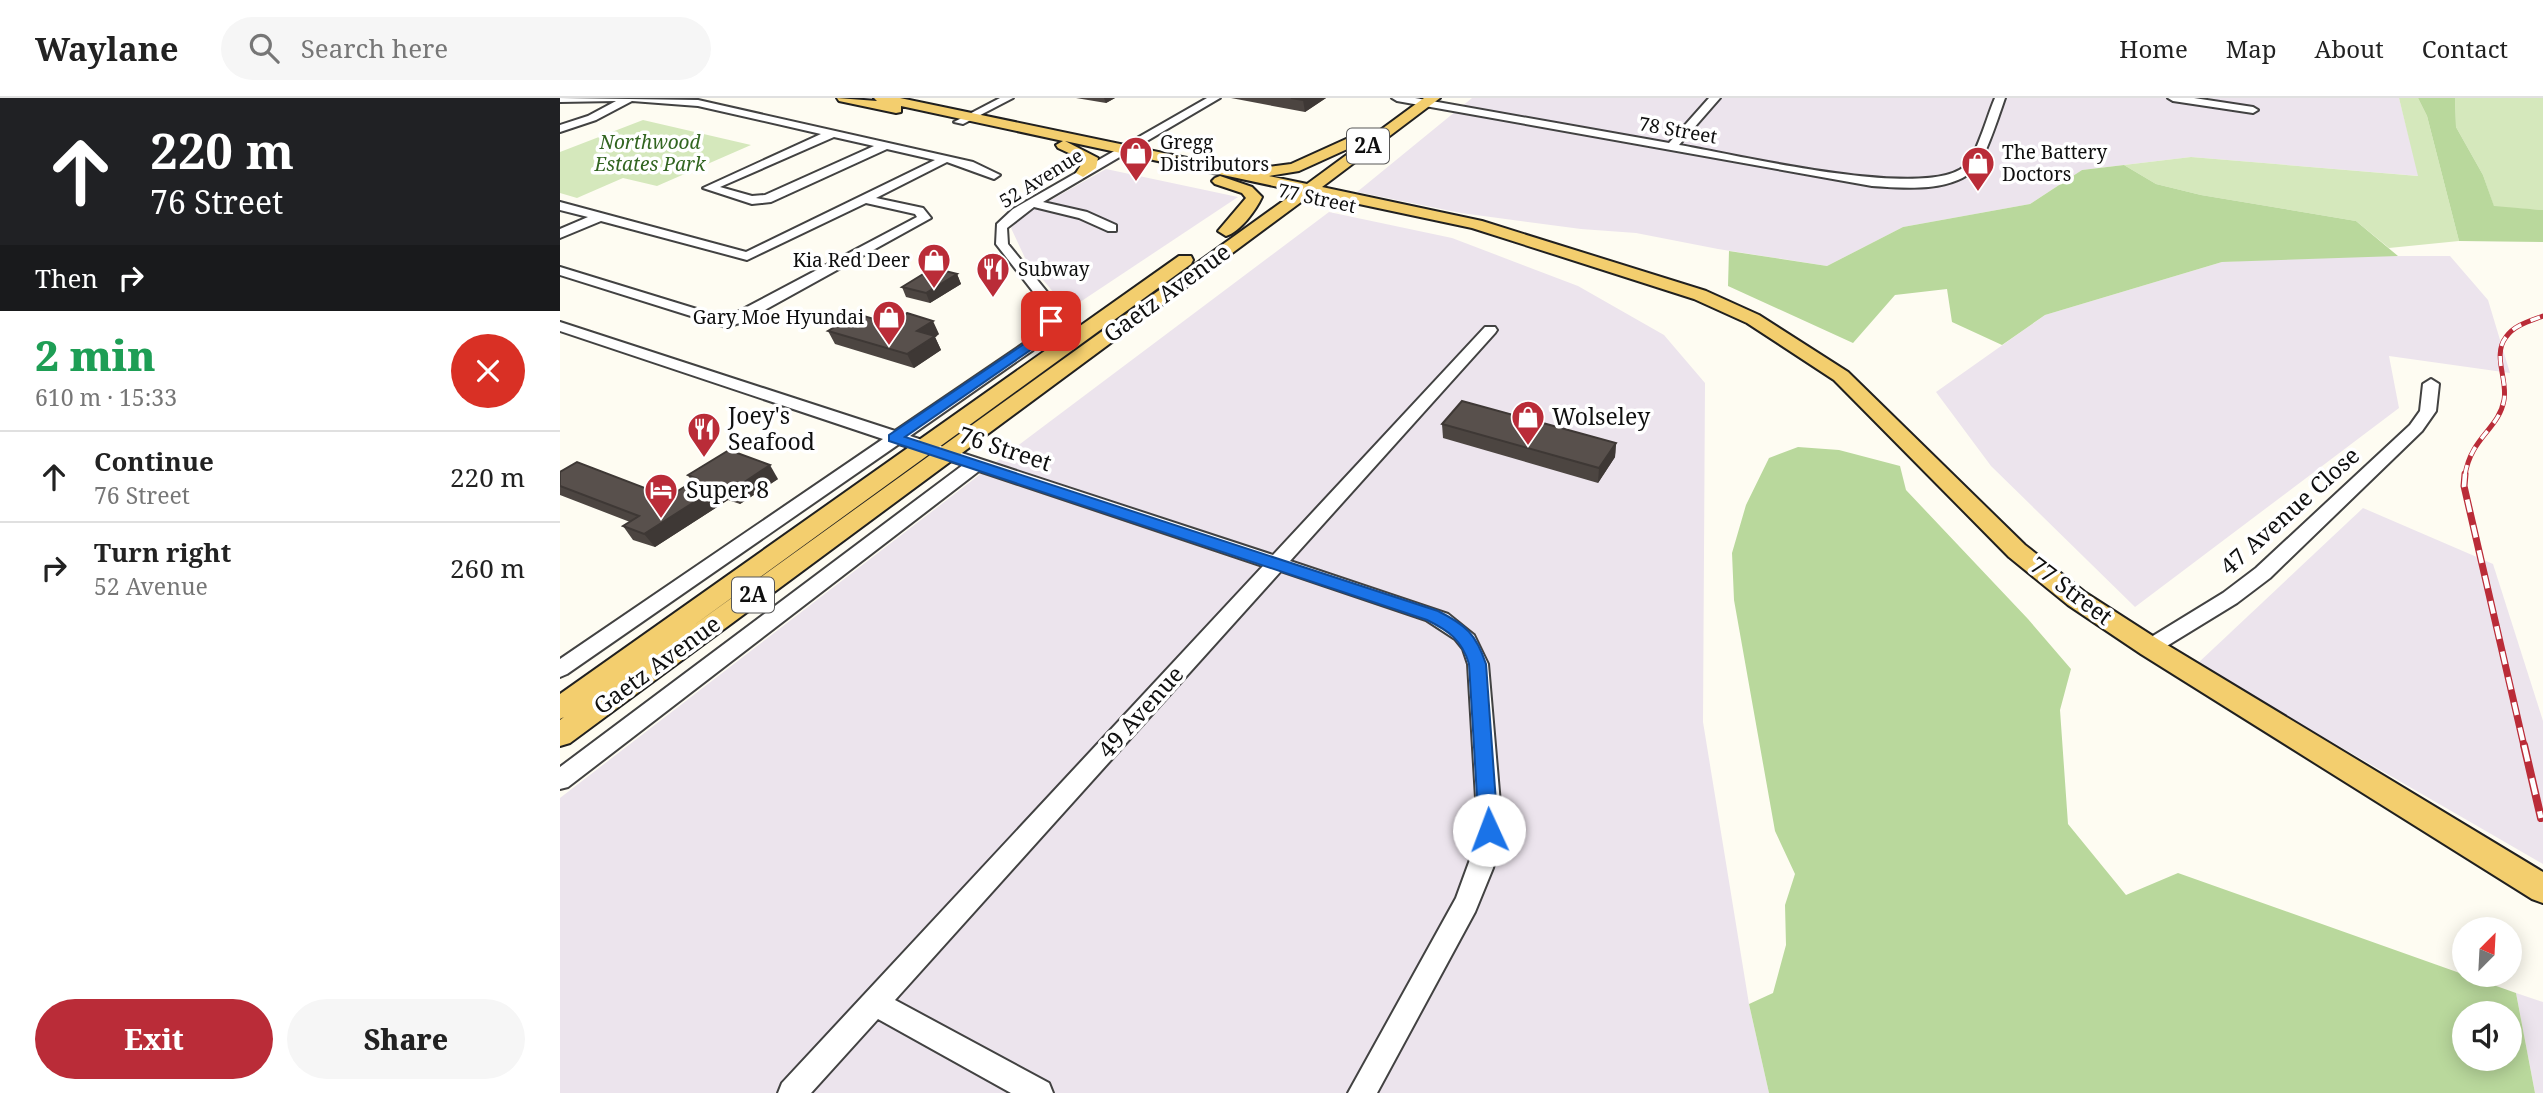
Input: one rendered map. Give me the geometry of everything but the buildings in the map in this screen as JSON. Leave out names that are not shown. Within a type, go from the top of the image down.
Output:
[{"type":"main road","name":"77 Street","points":[[844,98],[957,117],[1121,152],[1196,173],[1298,189],[1476,224],[1625,269],[1700,295],[1754,319],[1841,376],[2017,551],[2077,599],[2150,647],[2543,888]]},
{"type":"main road","name":"77 Street","points":[[881,98],[1063,144],[1219,169],[1354,206],[1625,269]]},
{"type":"main road","name":"2A","points":[[1360,138],[1422,100]]},
{"type":"main road","name":"Gaetz Avenue","points":[[560,708],[1152,304],[1233,235],[1422,100]]},
{"type":"main road","points":[[1219,169],[1263,172],[1288,170],[1360,138]]},
{"type":"main road","points":[[1298,189],[1360,138]]},
{"type":"main road","points":[[1063,144],[1091,158],[1091,164],[1083,173]]},
{"type":"main road","points":[[1196,173],[1247,190],[1254,197],[1233,235]]},
{"type":"main road","points":[[1233,235],[1309,208],[1354,206]]},
{"type":"main road","name":"Gaetz Avenue","points":[[560,735],[1185,259],[1233,235]]},
{"type":"main road","points":[[1152,304],[1145,301],[1146,298],[1167,282],[1185,259]]},
{"type":"street","points":[[560,99],[622,98]]},
{"type":"street","points":[[560,129],[592,118],[631,98],[698,103],[969,164],[994,174]]},
{"type":"street","points":[[957,117],[991,98]]},
{"type":"street","points":[[957,117],[1008,98]]},
{"type":"street","name":"52 Avenue","points":[[894,438],[1028,346],[1051,321],[1049,303],[1000,238],[1001,227],[1005,222],[1032,203],[1215,98]]},
{"type":"street","points":[[1397,98],[1422,100]]},
{"type":"street","points":[[1671,147],[1714,98]]},
{"type":"street","name":"78 Street","points":[[1422,100],[1671,147],[1872,182],[1909,185],[1937,181],[1964,172],[1973,165],[2000,98]]},
{"type":"street","points":[[2173,98],[2253,110]]},
{"type":"street","points":[[832,133],[709,188],[752,200],[768,199],[886,145]]},
{"type":"street","points":[[560,206],[747,256],[945,159]]},
{"type":"street","points":[[560,271],[726,323],[925,218],[919,211],[866,199]]},
{"type":"street","points":[[1032,203],[1083,215],[1112,228]]},
{"type":"street","points":[[560,234],[600,217]]},
{"type":"street","name":"76 Street","points":[[560,327],[1276,564],[1448,623],[1465,636],[1478,664],[1489,815],[1486,846],[1481,868],[1466,904],[1362,1093]]},
{"type":"street","name":"49 Avenue","points":[[792,1093],[1490,330]]},
{"type":"street","name":"47 Avenue Close","points":[[2150,647],[2230,598],[2263,573],[2416,428],[2428,411],[2431,384]]},
{"type":"street","points":[[560,669],[894,438]]},
{"type":"street","points":[[560,780],[975,465]]},
{"type":"street","points":[[875,1003],[1039,1093]]},
{"type":"shaded area","points":[[1472,98],[2399,98],[2419,176],[2191,157],[2082,170],[2030,204],[1903,227],[1827,266],[1636,233],[1581,229],[1461,213],[1357,192]]},
{"type":"shaded area","points":[[1106,169],[1238,197],[1068,310],[1025,258],[1011,228],[1024,215]]},
{"type":"shaded area","points":[[1329,212],[1452,238],[1578,286],[1664,335],[1705,383],[1703,722],[1749,1004],[1769,1093],[560,1093],[560,798],[1000,459]]},
{"type":"shaded area","points":[[2325,256],[2450,256],[2488,300],[2510,373],[2389,356],[2399,408],[2135,607],[1991,466],[1936,392],[2045,315],[2222,262]]},
{"type":"shaded area","points":[[2363,508],[2493,564],[2543,721],[2543,864],[2197,664]]},
{"type":"shaded area","points":[[2516,993],[2543,1002],[2543,1093],[2535,1093],[2522,1025],[2522,1001],[2518,1001]]},
{"type":"green space","points":[[2399,98],[2418,98],[2427,116],[2459,241],[2389,248],[2356,221],[2201,195],[2156,184],[2124,165],[2191,157],[2418,176]]},
{"type":"green space","points":[[2418,98],[2455,98],[2456,127],[2483,175],[2494,206],[2543,210],[2543,242],[2459,241],[2427,116]]},
{"type":"green space","points":[[2455,98],[2543,98],[2543,210],[2494,207],[2483,175],[2456,127]]},
{"type":"green space","name":"Northwood Estates Park","points":[[643,120],[751,145],[657,186],[623,178],[577,198],[560,193],[560,152]]},
{"type":"green space","points":[[2124,165],[2156,184],[2201,195],[2356,221],[2398,256],[2222,262],[2045,315],[2002,345],[1952,322],[1947,289],[1895,295],[1853,343],[1728,286],[1729,251],[1827,266],[1903,227],[2030,204],[2082,170]]},
{"type":"green space","points":[[1798,447],[1839,450],[1900,466],[1906,490],[2028,619],[2071,669],[2060,710],[2068,824],[2126,895],[2178,873],[2452,970],[2452,987],[2499,987],[2516,993],[2518,1001],[2452,1001],[2452,1071],[2522,1071],[2522,1025],[2535,1093],[1769,1093],[1749,1004],[1773,993],[1786,945],[1785,905],[1795,874],[1775,831],[1734,600],[1732,553],[1746,505],[1769,458]]},
{"type":"railway","points":[[2465,475],[2473,451],[2497,419],[2504,400],[2500,360],[2502,344],[2513,329],[2543,316]]},
{"type":"railway","points":[[2465,474],[2464,486],[2524,746]]},
{"type":"railway","points":[[2524,745],[2541,818]]},
{"type":"place","name":"Gregg Distributors","points":[[1136,183]]},
{"type":"place","name":"The Battery Doctors","points":[[1978,193]]},
{"type":"place","name":"Kia Red Deer","points":[[934,290]]},
{"type":"place","name":"Subway","points":[[993,299]]},
{"type":"place","name":"Gary Moe Hyundai","points":[[889,347]]},
{"type":"place","name":"Wolseley","points":[[1528,447]]},
{"type":"place","name":"Joey's Seafood","points":[[704,459]]},
{"type":"place","name":"Super 8","points":[[661,520]]},
{"type":"route","points":[[1051,321],[1028,346],[894,438],[1433,615],[1458,628],[1472,647],[1478,664],[1489,830]]}]
